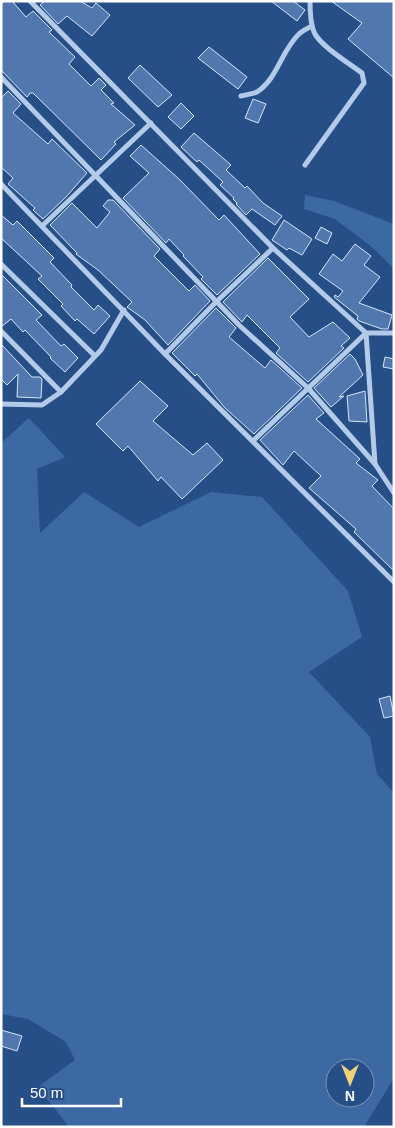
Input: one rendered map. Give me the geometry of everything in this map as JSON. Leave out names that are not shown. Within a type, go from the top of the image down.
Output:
[{"type":"street","points":[[30,1],[273,248],[366,333],[394,333]]},
{"type":"street","points":[[305,165],[364,83],[362,73],[330,49],[314,34],[310,1]]},
{"type":"street","points":[[242,96],[256,92],[275,72],[292,42],[300,33],[312,26]]},
{"type":"street","points":[[1,77],[216,302],[308,388],[375,464],[394,493]]},
{"type":"street","points":[[42,226],[151,123]]},
{"type":"street","points":[[1,184],[165,354],[394,582]]},
{"type":"street","points":[[165,354],[273,248]]},
{"type":"street","points":[[1,264],[95,356]]},
{"type":"street","points":[[1,399],[4,404],[42,405],[62,392],[101,350],[124,310]]},
{"type":"street","points":[[1,331],[62,392]]},
{"type":"street","points":[[253,441],[366,333]]},
{"type":"street","points":[[366,333],[375,464]]},
{"type":"shaded area","points":[[305,195],[334,201],[394,224],[394,269],[373,248],[335,219],[304,209]]},
{"type":"shaded area","points":[[29,418],[65,457],[37,469],[40,533],[84,492],[139,527],[211,492],[262,497],[348,591],[362,637],[309,672],[370,737],[377,774],[394,793],[394,1078],[364,1127],[69,1127],[38,1087],[75,1060],[66,1042],[28,1019],[1,1014],[1,443]]},
{"type":"building","points":[[5,1],[12,1],[26,17],[33,11],[52,30],[49,32],[75,57],[69,64],[91,86],[99,78],[106,85],[101,90],[114,103],[111,104],[135,125],[114,142],[116,144],[101,160],[33,93],[30,93],[27,97],[1,70],[1,5]]},
{"type":"building","points":[[45,1],[80,1],[92,8],[96,3],[110,15],[92,36],[67,16],[58,24],[40,5]]},
{"type":"building","points":[[271,1],[293,1],[305,10],[297,21]]},
{"type":"building","points":[[331,1],[394,1],[394,78],[348,39],[362,23]]},
{"type":"building","points":[[209,47],[247,77],[238,89],[198,58]]},
{"type":"building","points":[[140,65],[172,95],[158,107],[128,78]]},
{"type":"building","points":[[8,91],[21,104],[13,113],[48,144],[52,139],[87,173],[43,219],[33,210],[35,208],[8,184],[13,178],[1,167],[1,98]]},
{"type":"building","points":[[253,99],[266,104],[258,123],[245,118]]},
{"type":"building","points":[[181,103],[194,116],[181,129],[168,117]]},
{"type":"building","points":[[194,133],[231,165],[226,170],[245,188],[247,186],[263,203],[282,216],[275,225],[252,209],[246,215],[236,204],[234,198],[220,185],[223,182],[199,160],[197,162],[181,147]]},
{"type":"building","points":[[141,145],[179,179],[219,220],[224,215],[260,254],[217,295],[201,279],[203,277],[169,239],[166,243],[123,198],[149,173],[130,156]]},
{"type":"building","points":[[108,200],[113,200],[160,249],[154,256],[189,291],[195,285],[210,301],[168,345],[145,320],[127,307],[132,302],[98,270],[76,254],[50,225],[72,203],[97,228],[110,212],[103,206]]},
{"type":"building","points":[[1,215],[13,225],[17,221],[54,258],[50,262],[94,310],[98,305],[110,316],[94,334],[77,319],[75,321],[61,306],[63,304],[38,279],[42,276],[1,238]]},
{"type":"building","points":[[284,220],[312,239],[302,255],[289,248],[287,250],[272,240]]},
{"type":"building","points":[[321,227],[332,233],[327,244],[315,238]]},
{"type":"building","points":[[355,244],[371,256],[364,265],[380,277],[359,303],[392,315],[388,329],[382,329],[359,321],[357,319],[358,316],[334,297],[335,295],[338,297],[343,291],[319,274],[333,254],[342,261]]},
{"type":"building","points":[[268,258],[309,299],[290,317],[309,337],[333,322],[350,338],[341,346],[344,348],[308,382],[276,353],[280,348],[247,315],[242,322],[223,302]]},
{"type":"building","points":[[1,274],[42,315],[36,320],[61,346],[64,344],[78,358],[65,372],[25,330],[23,332],[11,319],[1,327]]},
{"type":"building","points":[[216,308],[236,328],[229,337],[265,368],[271,360],[302,388],[254,434],[225,408],[197,374],[195,376],[172,353]]},
{"type":"building","points":[[1,344],[32,377],[40,377],[42,379],[41,398],[17,397],[18,374],[7,385],[1,379]]},
{"type":"building","points":[[350,354],[355,359],[363,375],[331,407],[314,388]]},
{"type":"building","points":[[385,357],[394,359],[394,369],[383,367]]},
{"type":"building","points":[[140,381],[168,406],[153,421],[193,455],[207,443],[223,460],[182,499],[161,477],[158,481],[128,446],[123,451],[96,424]]},
{"type":"building","points":[[365,391],[367,422],[349,421],[347,396]]},
{"type":"building","points":[[308,395],[324,413],[316,419],[360,459],[356,463],[378,480],[372,486],[394,509],[394,571],[354,532],[356,529],[309,488],[321,476],[294,451],[283,465],[260,440]]},
{"type":"building","points":[[390,696],[394,716],[384,718],[379,699]]},
{"type":"building","points":[[1,1030],[22,1036],[17,1051],[1,1046]]}]
